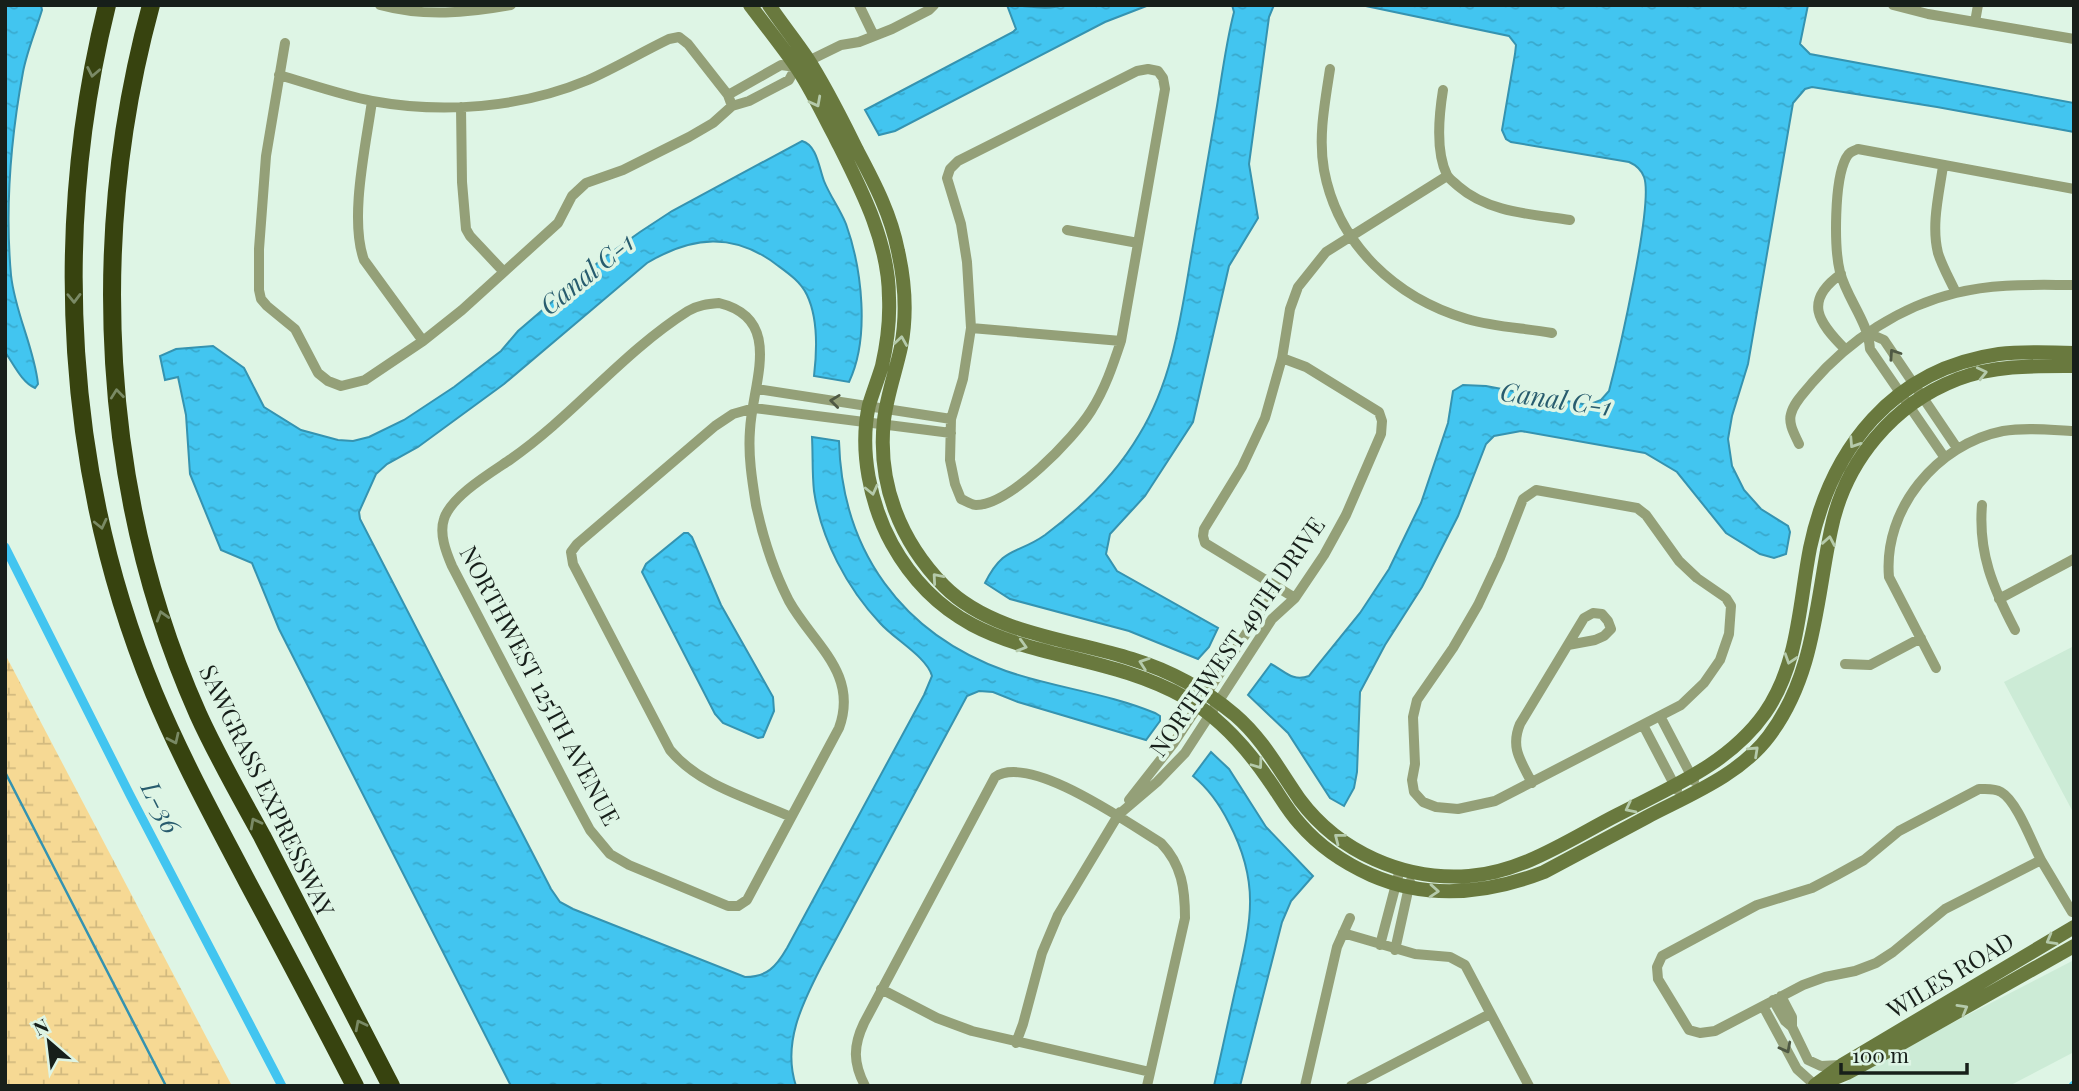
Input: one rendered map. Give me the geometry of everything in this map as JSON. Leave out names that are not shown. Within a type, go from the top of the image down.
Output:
[{"type":"highway","points":[[107,5],[82,141],[74,258],[79,388],[96,500],[107,549],[136,646],[171,734],[355,1086]]},
{"type":"highway","name":"SAWGRASS EXPRESSWAY","points":[[151,5],[129,99],[122,146],[112,297],[121,431],[141,540],[165,626],[198,715],[391,1086]]},
{"type":"street","points":[[387,6],[429,13],[474,12],[511,5]]},
{"type":"street","points":[[750,5],[802,64],[879,236],[888,281],[888,324],[882,365],[869,405],[869,474],[882,523],[904,564],[948,610],[991,635],[1142,678],[1174,691],[1197,705],[1215,708],[1261,741],[1297,796],[1340,840],[1357,851],[1406,870],[1434,876],[1472,876],[1514,867],[1721,759],[1744,739],[1773,701],[1794,647],[1816,524],[1841,462],[1862,430],[1945,369],[1983,357],[2003,354],[2074,353]]},
{"type":"street","points":[[769,5],[882,199],[898,252],[905,309],[902,342],[886,408],[883,461],[893,509],[910,542],[947,589],[989,617],[1022,629],[1132,659],[1163,670],[1206,692],[1289,810],[1317,841],[1347,864],[1402,886],[1436,892],[1474,891],[1506,886],[1544,872],[1699,791],[1724,776],[1768,738],[1788,709],[1801,677],[1812,639],[1837,506],[1863,453],[1904,399]]},
{"type":"street","points":[[859,5],[874,36]]},
{"type":"street","points":[[728,95],[781,65],[802,64],[841,45],[859,43],[929,10],[934,5]]},
{"type":"street","points":[[1893,5],[2074,39]]},
{"type":"street","points":[[1975,22],[1978,5]]},
{"type":"street","points":[[279,75],[372,101],[461,107],[495,105],[536,97],[574,84],[669,39],[679,37],[688,44],[728,95],[732,106]]},
{"type":"street","points":[[285,43],[262,195],[259,290],[261,299],[267,306],[295,329],[317,373],[341,386],[365,380],[423,341],[462,310],[558,223],[572,197],[586,183],[622,170],[666,149],[713,123],[732,106],[789,80],[802,64]]},
{"type":"street","points":[[1329,69],[1322,140],[1324,169],[1334,205],[1350,237],[1384,275],[1423,302],[1470,320],[1552,332]]},
{"type":"street","points":[[1137,71],[1158,71],[1163,78],[1165,89],[1121,341],[1108,379],[1091,412],[1044,464],[1020,485],[991,501],[974,505],[961,499],[950,460],[951,419],[963,379],[971,328],[967,262],[961,224],[947,178],[950,169],[958,161],[1137,71]]},
{"type":"street","points":[[1443,90],[1438,115],[1439,144],[1447,176],[1481,202],[1504,210],[1570,220]]},
{"type":"street","points":[[372,101],[362,168],[358,244],[364,260],[423,341]]},
{"type":"street","points":[[461,107],[463,220],[470,236],[503,271]]},
{"type":"street","points":[[1945,458],[1870,349],[1868,333],[1840,274],[1837,250],[1838,197],[1845,160],[1850,152],[1858,149],[2074,189]]},
{"type":"street","points":[[1943,166],[1936,214],[1936,236],[1938,253],[1956,293]]},
{"type":"street","points":[[1295,598],[1205,543],[1204,529],[1242,467],[1265,418],[1282,358],[1290,309],[1298,288],[1311,268],[1326,252],[1447,176]]},
{"type":"street","points":[[1068,230],[1138,243]]},
{"type":"street","points":[[1840,274],[1827,283],[1817,308],[1820,321],[1845,349]]},
{"type":"street","points":[[1799,444],[1790,423],[1791,413],[1800,397],[1845,349],[1900,314],[1956,293],[2001,286],[2074,285]]},
{"type":"street","name":"NORTHWEST 125TH AVENUE","points":[[757,390],[761,347],[756,328],[746,315],[719,303],[706,304],[691,310],[652,338],[519,453],[451,506],[444,519],[444,541],[452,566],[581,813],[610,854],[629,865],[728,906],[738,906],[747,900],[791,817]]},
{"type":"street","points":[[971,328],[1121,341]]},
{"type":"street","points":[[1868,333],[1884,340],[1957,448]]},
{"type":"street","name":"NORTHWEST 49TH DRIVE","points":[[1117,816],[1157,782],[1185,753],[1272,619],[1295,598],[1324,555],[1346,514],[1381,434],[1382,421],[1379,412],[1306,367],[1282,358]]},
{"type":"street","points":[[1918,390],[1994,370],[2074,366]]},
{"type":"street","points":[[951,419],[757,390],[754,408],[750,429],[751,476],[764,541],[789,600],[837,670],[845,701],[839,728],[791,817],[701,778],[682,765],[670,750],[573,564],[572,552],[577,544],[715,426],[733,414],[754,408],[951,433]]},
{"type":"street","points":[[811,415],[812,398]]},
{"type":"street","points":[[1936,668],[1889,577],[1888,563],[1892,540],[1913,489],[1957,448],[1974,440],[2004,431],[2038,429],[2074,432]]},
{"type":"street","points":[[1536,490],[1637,509],[1646,515],[1679,561],[1697,578],[1726,598],[1731,606],[1729,634],[1720,660],[1704,683],[1681,705],[1660,716],[1495,801],[1458,809],[1436,807],[1423,802],[1414,792],[1413,718],[1417,700],[1453,648],[1478,605],[1500,558],[1522,499],[1528,493],[1536,490]]},
{"type":"street","points":[[1982,505],[1980,523],[1987,565],[1999,599],[2015,629]]},
{"type":"street","points":[[1999,599],[2074,559]]},
{"type":"street","name":"NORTHWEST 49TH DRIVE","points":[[1016,1043],[1024,1024],[1042,953],[1058,915],[1117,816],[1172,744],[1279,588]]},
{"type":"street","points":[[1845,664],[1870,665],[1921,638]]},
{"type":"street","points":[[1532,783],[1518,756],[1514,738],[1568,645]]},
{"type":"street","points":[[1660,716],[1699,791]]},
{"type":"street","points":[[1643,725],[1682,799]]},
{"type":"street","points":[[865,1086],[855,1062],[857,1037],[995,777],[1003,771],[1014,770],[1056,781],[1161,843],[1172,854],[1185,892],[1185,918],[1147,1086]]},
{"type":"street","points":[[2041,860],[1945,909],[1893,952],[1876,962],[1855,971],[1825,977],[1777,998],[1715,1031],[1700,1033],[1689,1030],[1658,979],[1657,967],[1662,956],[1682,944],[1756,905],[1824,883],[1864,860],[1899,831],[1979,789],[1993,788],[2004,793],[2012,802],[2073,920]]},
{"type":"street","points":[[1380,946],[1406,870]]},
{"type":"street","points":[[1395,950],[1402,886]]},
{"type":"street","points":[[1305,1086],[1337,947],[1350,918]]},
{"type":"street","name":"WILES ROAD","points":[[1815,1086],[1842,1065],[2073,920]]},
{"type":"street","points":[[1343,933],[1395,950],[1458,960],[1465,965],[1529,1086]]},
{"type":"street","name":"WILES ROAD","points":[[1815,1086],[1895,1048],[2074,946]]},
{"type":"street","points":[[881,989],[937,1018],[972,1031],[1150,1072]]},
{"type":"street","points":[[1777,998],[1782,1016],[1792,1027],[1805,1055],[1812,1063],[1821,1066],[1842,1065]]},
{"type":"street","points":[[1777,998],[1792,1017],[1792,1027]]},
{"type":"street","points":[[1763,1006],[1797,1069],[1815,1086]]},
{"type":"street","points":[[1351,1086],[1490,1014]]},
{"type":"street","points":[[1772,1022],[1782,1016]]},
{"type":"shaded area","points":[[2074,646],[2074,814],[2004,682]]},
{"type":"shaded area","points":[[2074,960],[2074,1052],[2009,1086],[1842,1086],[1861,1070]]},
{"type":"green space","points":[[5,654],[232,1086],[5,1086]]},
{"type":"water","points":[[5,5],[41,5],[42,10],[23,72],[12,147],[9,199],[11,275],[16,303],[36,370],[38,384],[35,388],[22,377],[5,352]]},
{"type":"water","points":[[1007,5],[1043,8],[1061,5],[1149,5],[1105,22],[895,131],[879,135],[865,110],[1013,32],[1016,29]]},
{"type":"water","points":[[1232,5],[1274,5],[1269,17],[1249,164],[1258,218],[1229,266],[1193,422],[1145,496],[1110,534],[1106,554],[1117,571],[1218,628],[1209,647],[1198,659],[1129,631],[1010,599],[985,583],[1005,556],[1045,535],[1097,490],[1130,449],[1159,395],[1173,352],[1182,308],[1234,12]]},
{"type":"water","points":[[1361,5],[1808,5],[1800,44],[1810,54],[2074,103],[2074,132],[1812,87],[1805,89],[1793,103],[1748,364],[1728,439],[1732,466],[1744,490],[1761,509],[1788,526],[1790,532],[1786,554],[1774,558],[1760,554],[1726,533],[1677,472],[1645,453],[1521,431],[1494,436],[1486,444],[1458,516],[1422,587],[1385,645],[1360,692],[1357,772],[1354,788],[1344,806],[1330,798],[1288,733],[1248,695],[1271,664],[1293,677],[1309,676],[1360,613],[1389,569],[1421,503],[1448,423],[1453,391],[1463,385],[1486,386],[1588,405],[1601,400],[1609,391],[1634,281],[1646,192],[1643,174],[1629,162],[1506,139],[1502,130],[1516,45],[1509,36]]},
{"type":"water","name":"Canal C-1","points":[[802,141],[814,152],[826,187],[846,224],[856,261],[861,303],[860,345],[849,382],[814,376],[816,345],[811,304],[804,290],[790,275],[761,254],[745,247],[713,242],[680,247],[647,263],[504,384],[418,447],[387,464],[376,474],[359,512],[360,519],[551,889],[560,902],[573,909],[745,977],[753,977],[770,970],[787,948],[932,676],[924,662],[886,629],[868,609],[837,562],[817,509],[813,484],[812,437],[839,441],[843,481],[852,518],[866,552],[885,583],[908,611],[936,635],[969,655],[1006,671],[1137,706],[1160,716],[1160,721],[1146,740],[993,692],[979,691],[967,696],[807,995],[796,1025],[791,1055],[796,1086],[511,1086],[279,629],[252,563],[221,550],[190,474],[186,415],[178,377],[165,380],[160,356],[176,349],[213,346],[244,368],[264,407],[301,430],[338,440],[353,441],[369,437],[404,420],[454,387],[501,351],[518,331],[602,259],[640,232],[672,211]]},
{"type":"water","points":[[684,533],[692,537],[721,605],[773,697],[774,711],[763,737],[758,738],[723,723],[715,714],[642,572],[646,564]]},
{"type":"water","points":[[1211,752],[1229,769],[1266,827],[1313,876],[1291,901],[1282,922],[1240,1086],[1214,1086],[1245,946],[1250,906],[1249,886],[1246,867],[1229,823],[1214,798],[1193,776]]},
{"type":"waterway","name":"L-36","points":[[5,547],[131,797],[282,1086]]},
{"type":"waterway","points":[[5,772],[166,1086]]}]
